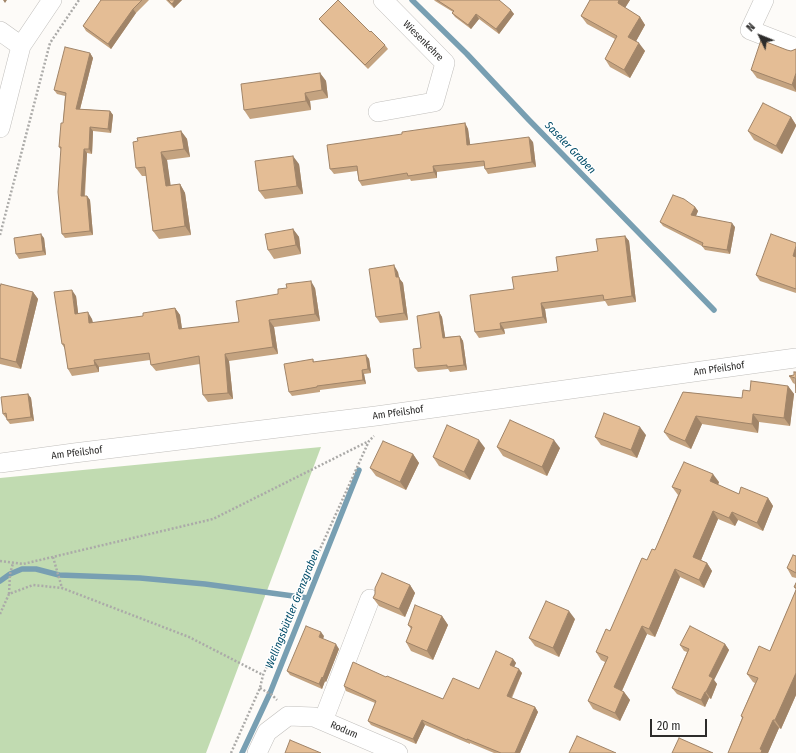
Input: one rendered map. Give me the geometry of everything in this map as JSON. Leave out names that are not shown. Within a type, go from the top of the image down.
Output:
[{"type":"street","points":[[0,128],[21,46],[52,0]]},
{"type":"street","name":"Wiesenkehre","points":[[378,112],[434,102],[445,63],[383,0]]},
{"type":"street","points":[[764,0],[750,30],[796,48]]},
{"type":"street","points":[[0,31],[21,46]]},
{"type":"street","name":"Am Pfeilshof","points":[[0,463],[382,415],[796,358]]},
{"type":"street","points":[[323,721],[370,599]]},
{"type":"street","name":"Rodum","points":[[257,753],[267,732],[288,716],[314,717],[398,753]]},
{"type":"path","points":[[0,235],[50,43],[79,0]]},
{"type":"path","points":[[231,753],[260,688],[264,675],[369,441],[376,433]]},
{"type":"path","points":[[0,561],[23,564],[213,519],[369,441]]},
{"type":"path","points":[[54,557],[62,588]]},
{"type":"path","points":[[0,614],[9,594],[10,574],[13,563]]},
{"type":"path","points":[[9,594],[33,585],[62,588],[189,637],[264,675]]},
{"type":"path","points":[[260,688],[272,695]]},
{"type":"green space","points":[[321,447],[206,753],[0,753],[0,478]]},
{"type":"building","points":[[101,0],[142,0],[133,9],[108,44],[83,26]]},
{"type":"building","points":[[168,0],[175,0],[172,4]]},
{"type":"building","points":[[338,0],[385,45],[365,65],[319,19]]},
{"type":"building","points":[[437,0],[499,0],[511,10],[496,29],[476,14],[468,25],[452,13],[454,11]]},
{"type":"building","points":[[590,0],[619,0],[618,3],[640,17],[628,37],[639,43],[624,70],[605,59],[617,36],[581,16]]},
{"type":"building","points":[[761,40],[787,50],[791,51],[796,49],[796,73],[792,85],[751,70]]},
{"type":"building","points":[[65,47],[90,53],[76,109],[110,111],[108,129],[90,127],[89,149],[84,149],[81,196],[87,196],[90,231],[62,234],[58,192],[61,147],[59,147],[66,93],[54,90]]},
{"type":"building","points":[[320,73],[322,90],[305,93],[306,101],[244,110],[241,84]]},
{"type":"building","points":[[763,103],[791,117],[776,146],[748,131]]},
{"type":"building","points":[[465,123],[467,145],[529,137],[532,162],[485,169],[484,161],[433,166],[434,172],[408,176],[407,173],[359,181],[357,166],[330,169],[327,145]]},
{"type":"building","points":[[181,131],[184,149],[161,152],[166,186],[180,184],[185,226],[153,231],[145,167],[136,168],[133,142],[138,141],[137,138]]},
{"type":"building","points":[[293,156],[297,186],[259,191],[255,161]]},
{"type":"building","points":[[673,195],[684,199],[695,207],[691,215],[732,223],[727,250],[702,246],[703,243],[660,222]]},
{"type":"building","points":[[293,229],[296,245],[268,250],[265,234]]},
{"type":"building","points":[[41,234],[43,251],[16,254],[14,238]]},
{"type":"building","points":[[771,234],[796,243],[793,256],[796,257],[796,289],[756,275]]},
{"type":"building","points":[[625,236],[632,296],[604,300],[603,295],[541,303],[543,317],[500,323],[501,329],[475,332],[470,295],[514,289],[512,277],[558,271],[556,257],[598,251],[596,239]]},
{"type":"building","points":[[394,265],[396,277],[399,277],[404,313],[376,317],[369,269]]},
{"type":"building","points":[[311,281],[315,314],[269,320],[273,347],[225,354],[228,393],[203,395],[199,356],[151,365],[149,353],[94,360],[95,365],[68,369],[64,344],[62,344],[54,292],[72,290],[75,314],[88,312],[89,323],[143,316],[143,313],[175,308],[179,329],[239,322],[236,301],[278,294],[278,289],[287,288],[286,284]]},
{"type":"building","points":[[1,284],[33,292],[16,362],[0,358]]},
{"type":"building","points":[[439,312],[443,338],[460,336],[464,365],[415,368],[413,349],[421,348],[417,316]]},
{"type":"building","points":[[366,355],[368,369],[362,370],[363,380],[317,386],[289,392],[284,364],[313,359],[313,362]]},
{"type":"building","points":[[794,372],[796,372],[796,393],[795,378],[789,376],[794,375]]},
{"type":"building","points":[[751,381],[788,386],[784,418],[753,414],[752,424],[696,416],[685,441],[664,432],[683,392],[742,398],[743,390],[750,391]]},
{"type":"building","points":[[28,394],[31,417],[7,420],[6,413],[3,414],[1,397]]},
{"type":"building","points":[[604,413],[640,427],[631,450],[595,437]]},
{"type":"building","points":[[510,420],[554,440],[542,467],[497,447]]},
{"type":"building","points":[[447,425],[479,440],[464,472],[433,457]]},
{"type":"building","points":[[383,441],[413,454],[400,482],[370,468]]},
{"type":"building","points":[[684,462],[713,474],[710,481],[739,494],[741,487],[768,498],[757,523],[732,512],[729,518],[713,511],[693,557],[707,563],[699,580],[675,569],[649,629],[642,626],[614,687],[624,692],[615,713],[588,701],[608,657],[596,652],[606,629],[610,631],[642,558],[647,560],[652,549],[655,550],[681,490],[672,487]]},
{"type":"building","points":[[793,555],[796,556],[796,573],[787,568]]},
{"type":"building","points":[[382,573],[410,585],[399,609],[373,598],[375,588]]},
{"type":"building","points":[[796,590],[796,673],[760,749],[762,750],[761,753],[728,753],[743,717],[741,716],[758,678],[747,674],[759,646],[770,651]]},
{"type":"building","points":[[546,601],[569,611],[553,648],[529,638]]},
{"type":"building","points":[[415,605],[442,616],[427,651],[406,642],[412,627],[408,625]]},
{"type":"building","points":[[306,626],[321,632],[319,637],[336,644],[323,678],[322,677],[319,684],[287,671]]},
{"type":"building","points":[[690,626],[725,644],[709,676],[713,678],[701,700],[672,688],[689,649],[680,645]]},
{"type":"building","points":[[496,651],[513,659],[510,665],[519,669],[507,696],[535,707],[515,753],[501,753],[422,720],[413,739],[368,721],[376,701],[344,686],[353,662],[386,677],[387,676],[443,699],[453,678],[479,689]]},
{"type":"building","points":[[577,736],[616,753],[569,753]]},
{"type":"building","points":[[679,738],[713,753],[672,753]]},
{"type":"building","points":[[290,740],[321,753],[285,753]]},
{"type":"waterway","name":"Saseler Graben","points":[[412,0],[467,54],[528,119],[714,310]]},
{"type":"waterway","name":"Wellingsbüttler Grenzgraben","points":[[242,753],[270,693],[359,470]]},
{"type":"waterway","points":[[0,581],[10,574],[22,569],[36,569],[59,575],[140,578],[205,584],[308,598]]}]
